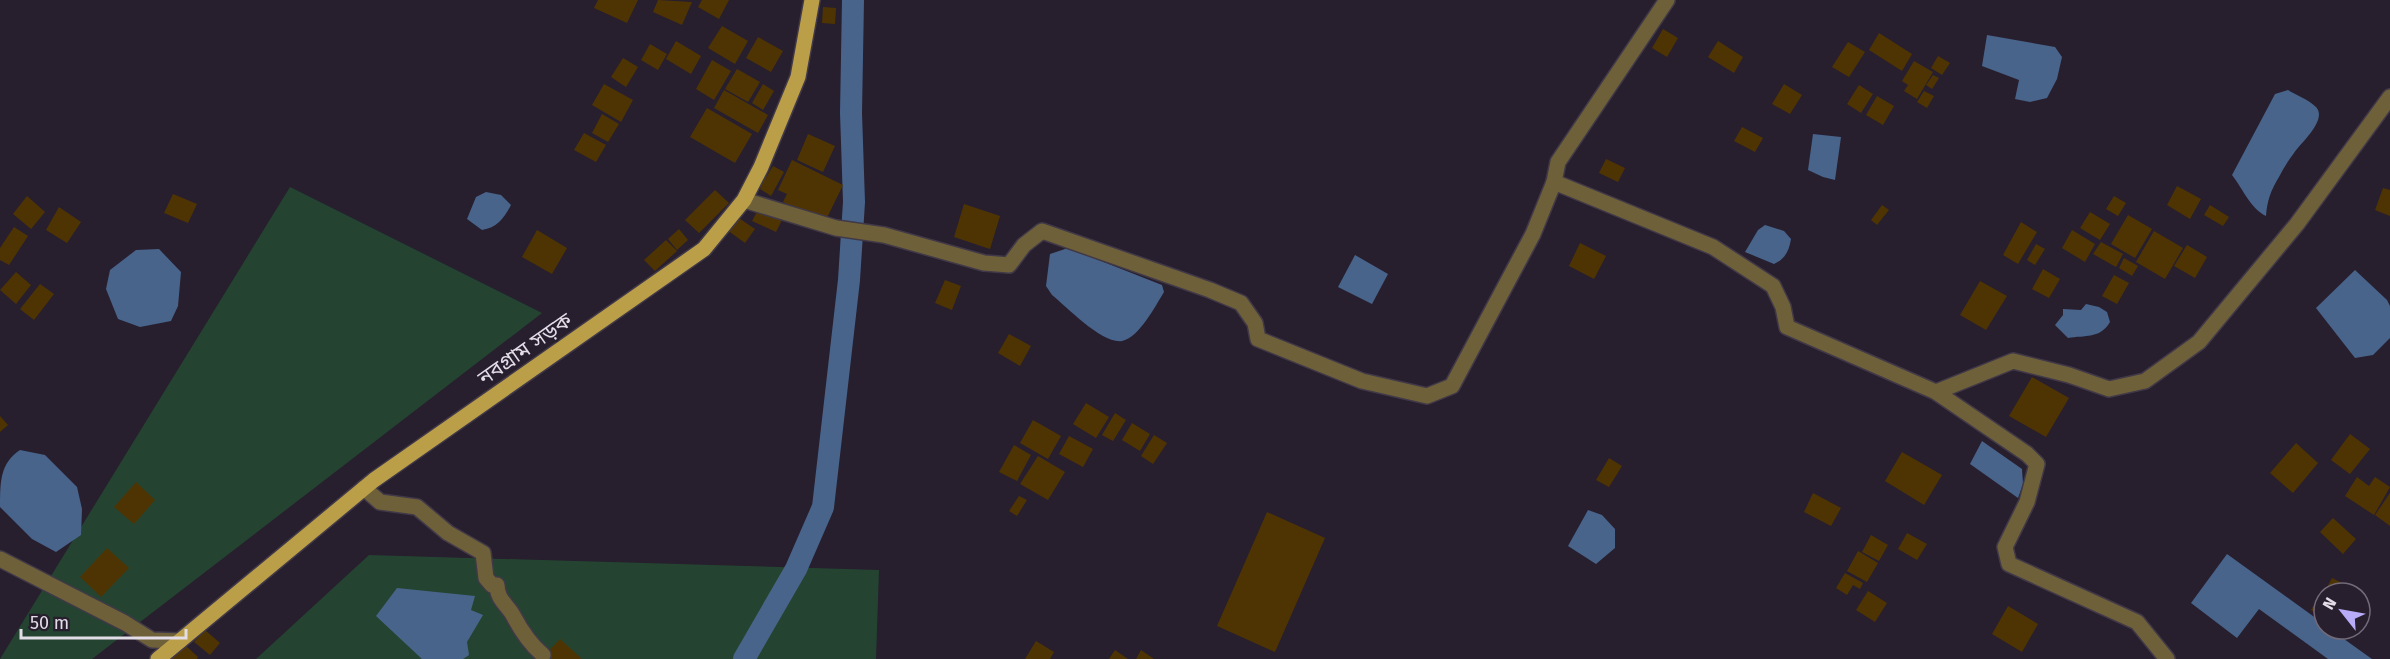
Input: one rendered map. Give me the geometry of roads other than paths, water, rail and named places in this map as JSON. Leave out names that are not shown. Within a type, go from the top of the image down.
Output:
[{"type":"main road","name":"নবগ্রাম সড়ক","points":[[158,659],[364,488],[704,249],[744,200],[761,167],[798,77],[812,0]]},
{"type":"street","points":[[744,200],[836,228],[884,235],[984,263],[1009,266],[1024,245],[1042,231],[1241,303],[1255,323],[1258,339],[1276,348],[1362,381],[1427,396],[1452,386],[1533,234],[1554,182],[1558,162],[1667,0]]},
{"type":"street","points":[[1936,392],[2013,362],[2069,375],[2109,389],[2145,381],[2199,342],[2297,224],[2390,97]]},
{"type":"street","points":[[1554,182],[1713,247],[1773,286],[1783,307],[1787,327],[1936,392],[2027,454],[2037,465],[2027,502],[2005,547],[2009,564],[2137,622],[2167,659]]},
{"type":"street","points":[[364,488],[380,502],[417,507],[448,533],[483,553],[486,578],[492,585],[497,585],[497,593],[503,604],[524,635],[543,655]]},
{"type":"street","points":[[0,560],[124,622],[152,640],[180,641]]},
{"type":"water","points":[[1987,35],[2055,47],[2062,57],[2057,79],[2047,98],[2030,102],[2015,99],[2019,80],[1982,66]]},
{"type":"water","points":[[2288,90],[2316,107],[2319,112],[2318,118],[2312,132],[2292,156],[2276,182],[2268,200],[2266,216],[2251,203],[2232,175],[2275,94]]},
{"type":"water","points":[[1813,134],[1841,137],[1835,180],[1808,170]]},
{"type":"water","points":[[486,192],[501,195],[511,205],[500,222],[482,230],[467,219],[476,197]]},
{"type":"water","points":[[1765,225],[1784,231],[1791,239],[1786,254],[1774,264],[1745,252],[1758,230]]},
{"type":"water","points":[[1068,248],[1162,285],[1164,292],[1135,334],[1122,341],[1105,337],[1052,295],[1046,286],[1050,254]]},
{"type":"water","points":[[159,249],[181,272],[178,306],[171,321],[140,327],[118,319],[106,289],[110,270],[136,250]]},
{"type":"water","points":[[1355,255],[1388,274],[1372,304],[1338,287]]},
{"type":"water","points":[[2355,270],[2387,300],[2390,306],[2390,338],[2373,355],[2355,358],[2316,308]]},
{"type":"water","points":[[2086,304],[2099,307],[2107,312],[2110,322],[2097,334],[2068,338],[2055,325],[2063,315],[2063,309],[2081,310]]},
{"type":"water","points":[[1982,441],[2022,469],[2023,484],[2018,498],[1970,464]]},
{"type":"water","points":[[20,450],[45,455],[77,487],[82,509],[81,535],[56,552],[32,539],[0,507],[2,474],[8,461]]},
{"type":"water","points":[[1588,510],[1602,515],[1615,529],[1615,548],[1596,564],[1568,546]]},
{"type":"water","points":[[2227,554],[2312,615],[2312,641],[2347,641],[2372,659],[2328,659],[2259,609],[2237,638],[2191,603]]},
{"type":"water","points":[[397,588],[475,596],[471,610],[483,615],[467,642],[469,655],[463,659],[422,659],[376,616]]},
{"type":"waterway","points":[[744,659],[796,569],[823,507],[849,280],[854,202],[851,113],[853,0]]}]
